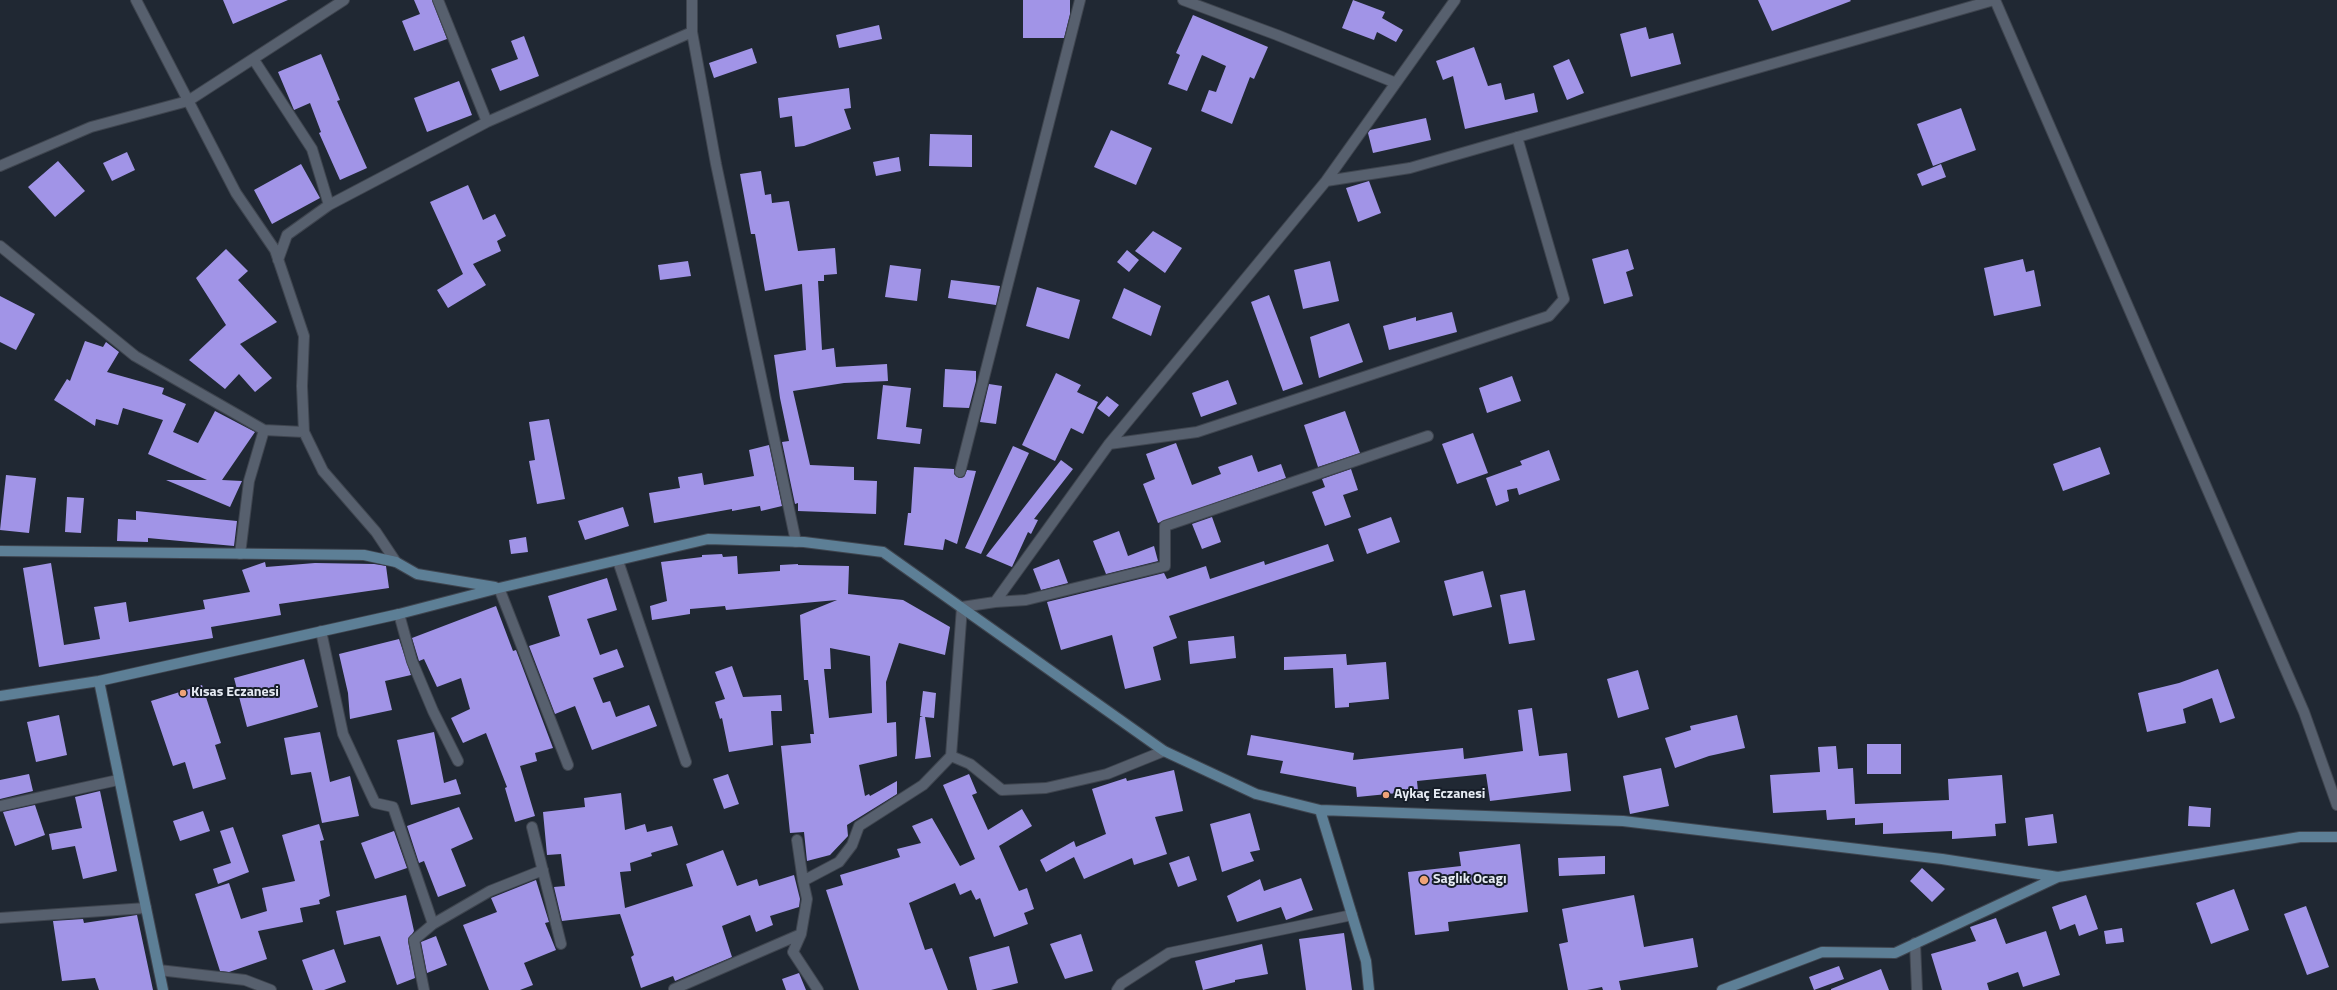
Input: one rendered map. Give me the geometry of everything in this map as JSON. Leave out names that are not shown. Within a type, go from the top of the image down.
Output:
[{"type":"street","points":[[136,0],[236,193],[275,250],[304,336],[302,386],[304,432],[323,471],[376,532],[396,562]]},
{"type":"street","points":[[0,166],[91,127],[188,101],[254,60],[344,0]]},
{"type":"street","points":[[438,0],[488,122]]},
{"type":"street","points":[[692,0],[692,32],[716,164],[796,542]]},
{"type":"street","points":[[960,472],[1080,0]]},
{"type":"street","points":[[1183,0],[1277,35],[1396,83]]},
{"type":"street","points":[[995,602],[1109,444],[1326,181],[1455,0]]},
{"type":"street","points":[[1326,181],[1410,168],[1995,0],[2304,712],[2337,805]]},
{"type":"street","points":[[278,260],[287,235],[329,206],[488,122],[692,32]]},
{"type":"street","points":[[254,60],[312,150],[329,206]]},
{"type":"street","points":[[1109,444],[1197,432],[1549,316],[1564,299],[1517,137]]},
{"type":"street","points":[[0,246],[135,356],[264,430],[304,432]]},
{"type":"street","points":[[240,554],[249,481],[264,430]]},
{"type":"street","points":[[962,607],[995,602],[1026,600],[1165,566],[1165,526],[1428,436]]},
{"type":"street","points":[[0,696],[99,681],[399,614],[499,588],[708,540],[796,542],[883,552],[1164,751],[1256,794],[1320,810],[1623,821],[1942,859],[2058,877]]},
{"type":"street","points":[[0,551],[364,555],[396,562],[418,574],[499,588]]},
{"type":"street","points":[[618,561],[686,762]]},
{"type":"street","points":[[499,588],[568,765]]},
{"type":"street","points":[[803,881],[839,862],[852,845],[859,826],[923,785],[951,756],[962,607]]},
{"type":"street","points":[[399,614],[412,661],[433,711],[458,761]]},
{"type":"street","points":[[321,631],[343,734],[375,803],[394,807],[434,924]]},
{"type":"street","points":[[99,681],[118,780],[163,990]]},
{"type":"street","points":[[951,756],[970,764],[1002,790],[1046,788],[1107,774],[1164,751]]},
{"type":"street","points":[[0,806],[118,780]]},
{"type":"street","points":[[1320,810],[1366,961],[1368,990]]},
{"type":"street","points":[[532,827],[561,944]]},
{"type":"street","points":[[1722,990],[1822,952],[1895,953],[2058,877],[2300,837],[2337,836]]},
{"type":"street","points":[[797,840],[807,899],[801,934],[793,952],[818,990]]},
{"type":"street","points":[[424,990],[414,940],[434,924],[490,891],[543,870]]},
{"type":"street","points":[[0,918],[146,908]]},
{"type":"street","points":[[1117,990],[1121,984],[1169,953],[1352,915]]},
{"type":"street","points":[[674,989],[801,934]]},
{"type":"street","points":[[1915,943],[1917,990]]},
{"type":"street","points":[[159,970],[245,980],[271,990]]},
{"type":"building","points":[[223,0],[288,0],[233,24]]},
{"type":"building","points":[[414,0],[432,0],[447,39],[414,51],[402,21],[420,14]]},
{"type":"building","points":[[1023,0],[1070,0],[1070,14],[1064,38],[1023,38]]},
{"type":"building","points":[[1353,0],[1385,12],[1382,18],[1403,30],[1396,42],[1377,32],[1374,40],[1342,28]]},
{"type":"building","points":[[1758,0],[1850,0],[1851,1],[1772,31]]},
{"type":"building","points":[[1193,15],[1268,47],[1254,79],[1250,77],[1232,124],[1201,111],[1209,90],[1216,92],[1226,66],[1202,55],[1187,91],[1168,84],[1180,55],[1176,53]]},
{"type":"building","points":[[879,25],[882,39],[839,48],[836,35]]},
{"type":"building","points":[[1646,27],[1649,39],[1673,33],[1681,64],[1631,77],[1620,34]]},
{"type":"building","points":[[524,36],[539,76],[500,91],[491,69],[518,59],[511,41]]},
{"type":"building","points":[[1474,47],[1488,86],[1501,83],[1505,100],[1534,93],[1538,112],[1465,129],[1453,76],[1443,80],[1436,61]]},
{"type":"building","points":[[752,48],[757,63],[714,78],[709,63]]},
{"type":"building","points":[[321,54],[340,100],[337,101],[367,168],[340,180],[319,133],[321,132],[310,103],[294,110],[278,72]]},
{"type":"building","points":[[1569,59],[1584,93],[1567,100],[1553,66]]},
{"type":"building","points":[[459,81],[472,115],[427,132],[414,98]]},
{"type":"building","points":[[849,88],[851,108],[844,109],[851,129],[804,146],[795,147],[792,116],[780,118],[778,98]]},
{"type":"building","points":[[1961,108],[1976,150],[1933,166],[1917,124]]},
{"type":"building","points":[[1426,118],[1431,140],[1373,153],[1368,133],[1370,130]]},
{"type":"building","points":[[1111,130],[1152,148],[1136,185],[1094,167]]},
{"type":"building","points":[[930,134],[972,135],[972,167],[929,166]]},
{"type":"building","points":[[127,152],[135,170],[112,181],[103,163]]},
{"type":"building","points":[[899,157],[901,171],[876,176],[873,162]]},
{"type":"building","points":[[58,161],[85,191],[55,217],[28,187]]},
{"type":"building","points":[[301,164],[320,198],[272,224],[254,190]]},
{"type":"building","points":[[1941,164],[1946,177],[1922,186],[1917,174]]},
{"type":"building","points":[[761,171],[765,195],[771,194],[772,203],[789,201],[798,251],[835,248],[837,274],[824,275],[824,281],[818,281],[822,350],[834,348],[836,367],[887,364],[888,381],[844,383],[793,391],[810,465],[854,467],[854,480],[877,481],[876,514],[798,511],[798,503],[795,504],[782,442],[789,441],[780,398],[774,355],[806,350],[802,284],[765,291],[755,234],[751,234],[740,174]]},
{"type":"building","points":[[1369,181],[1381,213],[1358,222],[1346,188]]},
{"type":"building","points":[[468,185],[483,220],[495,214],[506,236],[497,241],[501,251],[473,264],[486,285],[448,308],[437,290],[463,274],[430,202]]},
{"type":"building","points":[[1153,231],[1182,248],[1165,273],[1135,251]]},
{"type":"building","points":[[226,249],[248,271],[238,280],[277,322],[240,344],[272,378],[255,392],[239,374],[225,389],[189,360],[226,325],[196,278]]},
{"type":"building","points":[[1628,249],[1634,269],[1626,272],[1633,296],[1604,304],[1592,259]]},
{"type":"building","points":[[1127,250],[1139,260],[1129,272],[1117,262]]},
{"type":"building","points":[[2023,259],[2026,272],[2034,270],[2041,306],[1994,316],[1984,268]]},
{"type":"building","points":[[688,261],[691,276],[660,280],[658,265]]},
{"type":"building","points":[[1330,261],[1339,301],[1303,309],[1294,270]]},
{"type":"building","points":[[890,265],[921,269],[917,301],[885,297]]},
{"type":"building","points":[[951,280],[1000,286],[996,305],[948,298]]},
{"type":"building","points":[[1037,287],[1080,300],[1069,339],[1026,326]]},
{"type":"building","points":[[1124,288],[1161,306],[1151,336],[1112,318]]},
{"type":"building","points":[[1269,295],[1303,384],[1283,391],[1251,302]]},
{"type":"building","points":[[0,296],[35,314],[16,350],[0,342]]},
{"type":"building","points":[[1452,312],[1457,332],[1389,350],[1383,326],[1416,317],[1416,321]]},
{"type":"building","points":[[1349,323],[1363,362],[1319,378],[1310,337]]},
{"type":"building","points":[[85,341],[103,347],[106,342],[119,352],[107,372],[164,388],[162,394],[186,404],[173,432],[198,443],[215,411],[255,432],[222,480],[242,481],[230,507],[166,480],[207,480],[148,454],[163,420],[123,408],[118,425],[96,419],[95,426],[54,400],[67,379],[70,381]]},
{"type":"building","points":[[945,369],[976,371],[976,381],[969,408],[943,407]]},
{"type":"building","points":[[1056,373],[1081,385],[1077,392],[1098,402],[1083,434],[1071,428],[1055,461],[1022,445]]},
{"type":"building","points":[[1512,376],[1521,401],[1487,413],[1479,388]]},
{"type":"building","points":[[1228,380],[1237,404],[1201,417],[1192,393]]},
{"type":"building","points":[[989,384],[1002,386],[996,424],[980,422]]},
{"type":"building","points":[[883,385],[911,388],[906,427],[922,429],[920,444],[877,439]]},
{"type":"building","points":[[1107,396],[1119,405],[1109,417],[1097,408]]},
{"type":"building","points":[[1345,411],[1360,453],[1318,467],[1304,425]]},
{"type":"building","points":[[549,419],[565,499],[537,504],[529,461],[535,460],[529,422]]},
{"type":"building","points":[[1473,433],[1488,473],[1457,484],[1442,444]]},
{"type":"building","points":[[1176,443],[1192,485],[1221,474],[1218,467],[1252,455],[1258,472],[1281,464],[1286,478],[1158,523],[1143,484],[1155,479],[1146,454]]},
{"type":"building","points":[[769,445],[782,506],[761,511],[760,506],[732,511],[732,509],[654,523],[649,493],[680,488],[678,477],[702,473],[704,485],[754,476],[749,450]]},
{"type":"building","points":[[1013,446],[1029,453],[981,554],[965,548]]},
{"type":"building","points":[[2100,447],[2110,474],[2063,491],[2053,464]]},
{"type":"building","points":[[1549,450],[1560,480],[1519,495],[1517,488],[1507,490],[1509,501],[1496,506],[1486,478],[1522,465],[1520,461]]},
{"type":"building","points":[[1061,460],[1073,469],[1034,519],[1038,520],[1031,534],[1028,532],[1012,567],[986,556]]},
{"type":"building","points":[[914,467],[954,469],[954,474],[959,478],[964,477],[967,470],[976,471],[957,544],[945,539],[943,550],[904,545],[908,513],[911,513]]},
{"type":"building","points":[[1351,469],[1358,490],[1343,495],[1351,517],[1325,526],[1312,492],[1325,487],[1322,479]]},
{"type":"building","points":[[6,475],[36,478],[29,533],[0,530]]},
{"type":"building","points":[[67,497],[84,498],[81,533],[65,532]]},
{"type":"building","points":[[623,507],[629,526],[585,540],[578,521]]},
{"type":"building","points":[[136,511],[237,521],[234,546],[148,538],[148,542],[117,541],[118,519],[136,520]]},
{"type":"building","points":[[1212,517],[1221,542],[1202,549],[1192,524]]},
{"type":"building","points":[[1391,517],[1400,542],[1367,554],[1358,529]]},
{"type":"building","points":[[1119,531],[1128,556],[1154,546],[1158,561],[1106,574],[1093,541]]},
{"type":"building","points":[[526,537],[528,552],[511,554],[509,540]]},
{"type":"building","points":[[1328,544],[1334,561],[1169,616],[1177,638],[1153,647],[1161,680],[1125,689],[1112,635],[1061,650],[1047,602],[1164,573],[1167,579],[1206,566],[1210,579],[1264,561],[1265,565]]},
{"type":"building","points":[[722,554],[723,557],[737,556],[738,574],[780,571],[780,565],[798,564],[849,566],[848,594],[903,600],[950,627],[945,655],[899,643],[886,682],[887,723],[896,722],[897,756],[859,765],[865,796],[869,794],[870,796],[897,781],[897,794],[847,825],[848,836],[830,855],[807,861],[804,832],[790,833],[781,746],[811,743],[810,734],[814,734],[808,680],[804,680],[800,615],[837,600],[726,610],[725,606],[690,609],[690,614],[652,620],[650,606],[667,601],[661,562],[702,557],[702,555]],"holes":[[[830,648],[870,656],[872,713],[829,718],[824,669],[831,669]]]},
{"type":"building","points":[[1059,559],[1068,583],[1041,590],[1033,569]]},
{"type":"building","points":[[265,562],[266,567],[315,563],[374,564],[386,566],[389,588],[279,604],[281,615],[211,627],[213,638],[39,667],[23,568],[51,563],[64,645],[100,639],[94,607],[126,602],[129,622],[205,609],[203,600],[250,592],[242,570]]},
{"type":"building","points":[[1483,571],[1492,607],[1453,616],[1444,581]]},
{"type":"building","points":[[607,578],[617,610],[587,619],[600,655],[617,649],[624,667],[593,678],[603,703],[610,701],[616,717],[649,705],[657,726],[592,750],[575,706],[555,714],[529,646],[560,636],[548,596]]},
{"type":"building","points":[[1525,590],[1535,640],[1509,644],[1500,595]]},
{"type":"building","points":[[496,606],[513,651],[516,650],[553,748],[535,753],[537,761],[520,766],[535,816],[515,822],[505,788],[507,787],[486,733],[463,743],[451,718],[470,709],[461,678],[437,687],[424,659],[419,661],[412,638]]},
{"type":"building","points":[[1234,636],[1236,658],[1190,664],[1188,641]]},
{"type":"building","points":[[399,639],[411,675],[385,681],[392,710],[350,719],[348,693],[339,654]]},
{"type":"building","points":[[1346,654],[1347,665],[1386,662],[1389,699],[1349,703],[1349,707],[1335,708],[1333,668],[1284,670],[1284,657]]},
{"type":"building","points":[[304,659],[318,707],[247,727],[234,678]]},
{"type":"building","points":[[732,666],[743,697],[781,695],[782,711],[771,711],[773,745],[729,752],[722,718],[720,719],[715,702],[725,699],[715,672]]},
{"type":"building","points":[[2218,669],[2235,718],[2220,723],[2212,698],[2183,709],[2186,723],[2147,732],[2138,693],[2179,683]]},
{"type":"building","points":[[1638,670],[1649,709],[1618,718],[1607,679]]},
{"type":"building","points":[[202,685],[221,743],[215,745],[226,779],[193,789],[185,762],[173,766],[151,701]]},
{"type":"building","points":[[923,691],[936,693],[934,718],[925,717],[931,757],[915,759],[920,717],[923,716],[920,716]]},
{"type":"building","points":[[1532,708],[1539,756],[1567,753],[1571,791],[1490,801],[1486,774],[1417,781],[1418,791],[1357,797],[1356,787],[1280,773],[1283,761],[1247,755],[1251,735],[1354,753],[1353,760],[1463,748],[1464,759],[1523,751],[1518,710]]},
{"type":"building","points":[[59,715],[67,755],[36,762],[27,722]]},
{"type":"building","points":[[1737,715],[1745,748],[1709,756],[1675,768],[1665,738],[1691,730],[1690,726]]},
{"type":"building","points":[[320,732],[330,782],[350,776],[359,816],[322,823],[311,772],[291,775],[284,738]]},
{"type":"building","points":[[434,732],[444,783],[456,779],[461,794],[411,805],[397,740]]},
{"type":"building","points":[[1867,744],[1901,744],[1901,774],[1867,774]]},
{"type":"building","points":[[1836,746],[1838,769],[1853,768],[1855,804],[1949,800],[1948,779],[2002,775],[2006,823],[1995,824],[1996,836],[1952,839],[1952,831],[1883,834],[1883,823],[1855,825],[1855,818],[1827,820],[1826,810],[1773,813],[1770,775],[1820,772],[1818,747]]},
{"type":"building","points":[[1661,768],[1669,806],[1630,814],[1623,776]]},
{"type":"building","points":[[1174,770],[1183,811],[1155,817],[1167,854],[1134,865],[1132,858],[1084,879],[1074,857],[1046,872],[1040,860],[1074,841],[1076,847],[1106,834],[1092,789],[1126,778],[1127,781]]},
{"type":"building","points":[[29,774],[33,791],[0,799],[0,780]]},
{"type":"building","points":[[728,774],[739,804],[724,809],[713,779]]},
{"type":"building","points":[[969,774],[977,793],[972,795],[988,830],[1022,809],[1032,826],[999,846],[1019,891],[1027,888],[1034,909],[1024,913],[1028,924],[994,937],[980,898],[976,900],[971,890],[960,895],[955,883],[909,903],[925,950],[932,948],[948,990],[859,990],[826,890],[843,885],[840,875],[900,857],[897,849],[921,843],[912,826],[932,818],[960,866],[975,859],[943,785]]},
{"type":"building","points":[[100,791],[117,871],[83,879],[75,846],[52,850],[49,834],[82,828],[75,797]]},
{"type":"building","points":[[621,793],[625,830],[645,824],[647,832],[672,826],[678,845],[651,853],[652,856],[630,863],[631,871],[620,872],[625,908],[693,886],[686,864],[723,850],[737,886],[757,879],[759,886],[794,875],[800,899],[799,907],[770,916],[773,925],[756,932],[750,915],[722,926],[732,957],[675,981],[673,976],[641,988],[631,957],[634,955],[620,914],[562,921],[554,887],[565,886],[561,854],[547,855],[543,812],[585,807],[584,798]]},
{"type":"building","points":[[35,805],[45,835],[15,846],[3,812]]},
{"type":"building","points":[[2189,806],[2211,808],[2210,827],[2188,826]]},
{"type":"building","points":[[459,807],[473,839],[451,849],[466,886],[438,897],[424,861],[419,863],[407,826]]},
{"type":"building","points":[[203,811],[210,831],[180,841],[173,821]]},
{"type":"building","points":[[1250,813],[1260,850],[1250,852],[1254,861],[1222,872],[1210,824]]},
{"type":"building","points":[[2053,814],[2057,843],[2028,846],[2025,818]]},
{"type":"building","points":[[319,824],[324,840],[320,841],[330,896],[319,900],[320,904],[300,908],[303,922],[258,931],[267,959],[229,972],[220,971],[195,894],[229,883],[241,919],[267,911],[262,888],[295,881],[282,835]]},
{"type":"building","points":[[233,827],[249,872],[218,884],[213,869],[231,863],[220,831]]},
{"type":"building","points":[[394,831],[407,868],[375,879],[361,843]]},
{"type":"building","points":[[1520,844],[1528,912],[1448,922],[1449,931],[1415,935],[1408,872],[1461,866],[1459,852]]},
{"type":"building","points":[[1189,856],[1197,880],[1178,887],[1169,863]]},
{"type":"building","points":[[1605,856],[1605,874],[1559,876],[1558,858]]},
{"type":"building","points":[[1922,868],[1945,889],[1932,902],[1910,881]]},
{"type":"building","points":[[1301,878],[1313,910],[1286,920],[1281,907],[1237,922],[1227,896],[1260,879],[1264,891]]},
{"type":"building","points":[[536,880],[549,922],[545,923],[556,950],[524,963],[533,985],[520,990],[489,990],[463,925],[497,912],[491,898]]},
{"type":"building","points":[[2234,889],[2249,930],[2211,944],[2196,903]]},
{"type":"building","points":[[406,895],[414,931],[408,941],[415,978],[397,985],[380,936],[344,945],[336,911]]},
{"type":"building","points":[[1634,895],[1644,947],[1693,938],[1698,967],[1619,981],[1621,990],[1603,990],[1602,987],[1587,990],[1568,990],[1559,944],[1568,942],[1562,909]]},
{"type":"building","points":[[2086,895],[2098,929],[2079,936],[2075,924],[2060,930],[2052,907]]},
{"type":"building","points":[[2306,906],[2329,967],[2307,975],[2284,914]]},
{"type":"building","points":[[137,915],[153,990],[99,990],[95,978],[62,981],[53,921],[83,919],[84,923]]},
{"type":"building","points":[[1996,918],[2006,944],[2046,931],[2060,975],[2023,987],[2018,972],[1987,983],[1989,990],[1942,990],[1931,954],[1976,941],[1970,927]]},
{"type":"building","points":[[2122,928],[2124,942],[2106,944],[2104,931]]},
{"type":"building","points":[[1344,933],[1352,990],[1306,990],[1299,939]]},
{"type":"building","points":[[1081,934],[1093,971],[1065,979],[1050,944]]},
{"type":"building","points":[[436,936],[447,965],[427,973],[421,942]]},
{"type":"building","points":[[1262,944],[1268,974],[1235,980],[1235,982],[1203,990],[1195,961]]},
{"type":"building","points":[[1009,946],[1018,983],[991,990],[977,990],[969,957]]},
{"type":"building","points":[[334,949],[346,982],[324,990],[313,990],[302,960]]},
{"type":"building","points":[[1839,966],[1844,979],[1814,990],[1809,977]]},
{"type":"building","points":[[1881,969],[1889,990],[1831,990],[1831,989]]},
{"type":"building","points":[[799,973],[806,990],[786,990],[782,979]]},
{"type":"place","name":"Kısas Eczanesi","points":[[183,693]]},
{"type":"place","name":"Aykaç Eczanesi","points":[[1386,795]]},
{"type":"place","name":"Saglık Ocagı","points":[[1424,880]]}]
